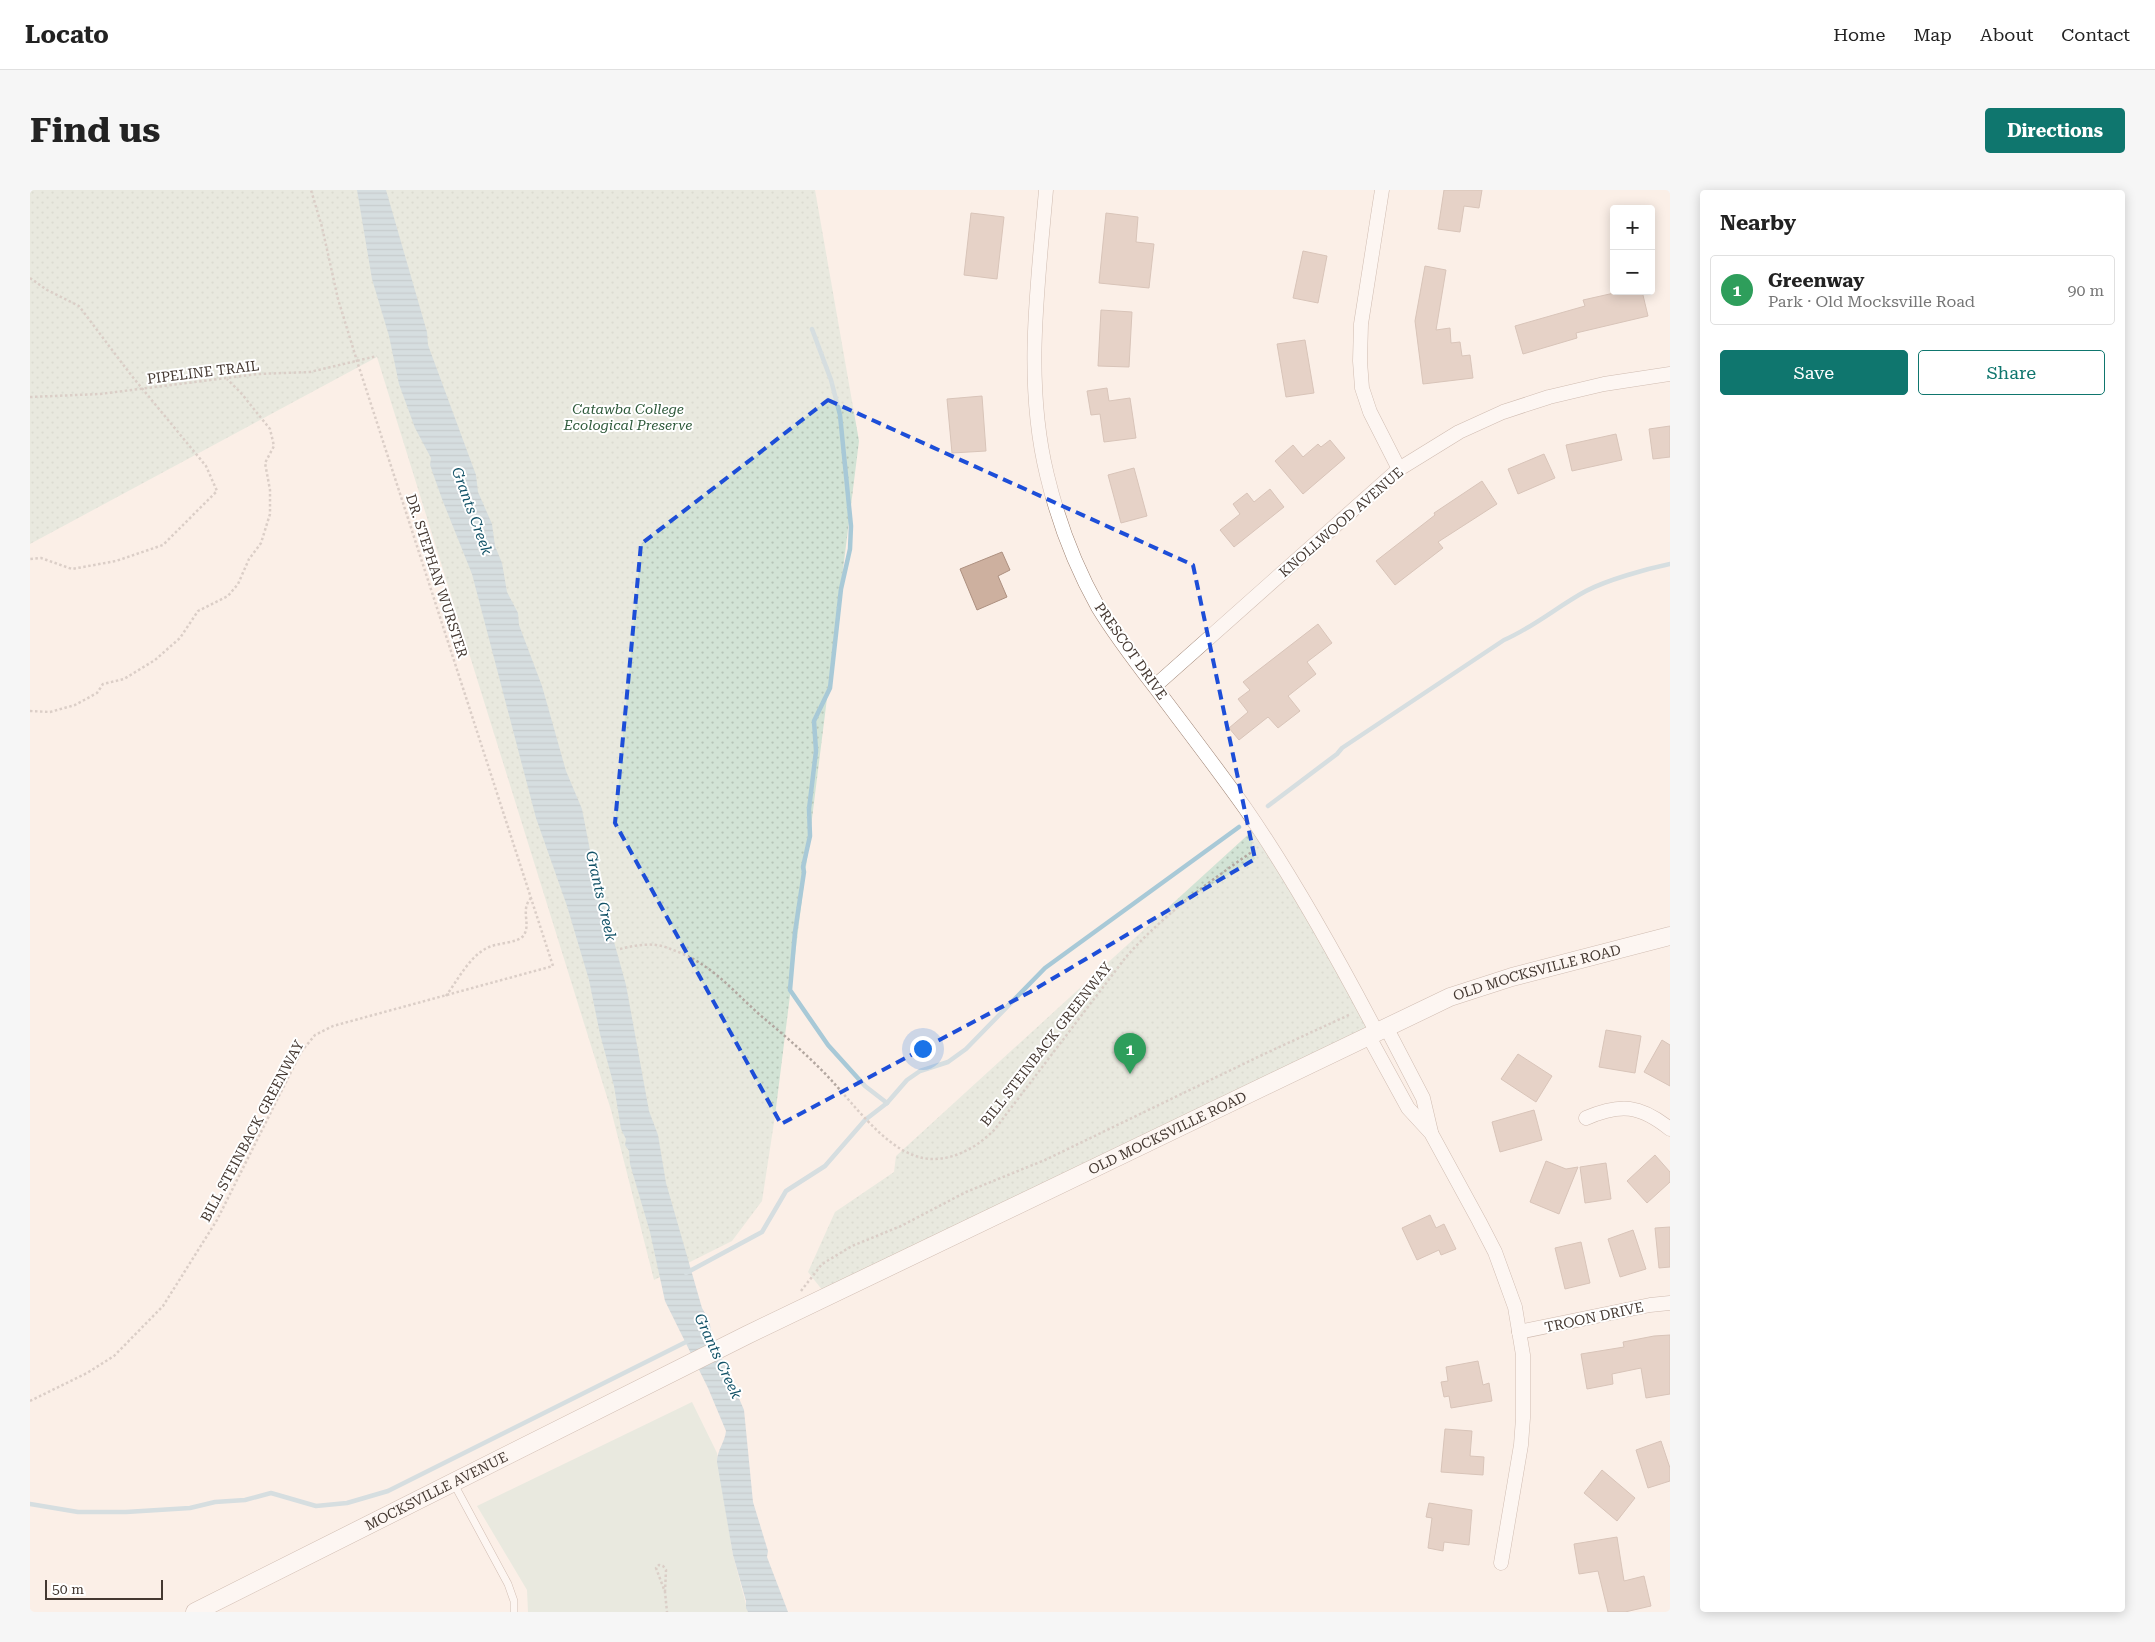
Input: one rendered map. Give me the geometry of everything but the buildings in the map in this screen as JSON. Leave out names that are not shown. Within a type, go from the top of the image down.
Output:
[{"type":"street","name":"PRESCOT DRIVE","points":[[1046,190],[1033,335],[1033,368],[1037,418],[1047,474],[1068,543],[1086,583],[1116,636],[1155,686],[1268,841],[1342,966],[1377,1031]]},
{"type":"street","points":[[1382,190],[1361,324],[1360,362],[1362,388],[1370,412],[1399,469]]},
{"type":"street","name":"KNOLLWOOD AVENUE","points":[[1155,686],[1399,469],[1459,432],[1503,412],[1549,397],[1604,384],[1670,374]]},
{"type":"street","name":"OLD MOCKSVILLE ROAD","points":[[678,1370],[1450,997],[1512,977],[1670,936]]},
{"type":"street","points":[[1377,1031],[1408,1108],[1431,1133],[1495,1252],[1515,1307],[1523,1355],[1523,1418],[1521,1445],[1501,1563]]},
{"type":"street","points":[[1377,1031],[1423,1098],[1431,1133]]},
{"type":"street","points":[[1586,1118],[1606,1109],[1624,1107],[1640,1112],[1670,1129]]},
{"type":"street","name":"TROON DRIVE","points":[[1519,1332],[1650,1305],[1670,1303]]},
{"type":"street","name":"MOCKSVILLE AVENUE","points":[[195,1612],[678,1370]]},
{"type":"lane","points":[[454,1483],[508,1584],[514,1601],[514,1612]]},
{"type":"path","name":"DR. STEPHAN WURSTER","points":[[311,190],[322,227],[338,299],[357,361],[553,966]]},
{"type":"path","points":[[30,278],[47,290],[79,306],[206,466],[217,491],[163,545],[116,561],[72,569],[41,558],[30,560]]},
{"type":"path","name":"PIPELINE TRAIL","points":[[30,397],[100,394],[144,390],[258,374],[310,372],[377,356]]},
{"type":"path","points":[[30,712],[50,712],[75,705],[97,693],[103,684],[124,679],[155,660],[180,638],[198,611],[228,596],[238,584],[249,559],[261,544],[270,514],[270,490],[264,463],[274,446],[270,429],[241,393],[226,379]]},
{"type":"path","name":"BILL STEINBACK GREENWAY","points":[[620,949],[656,945],[669,948],[702,964],[816,1063],[863,1115],[887,1138],[906,1152],[924,1158],[954,1155],[978,1144],[1010,1111],[1136,946],[1205,886],[1259,847]]},
{"type":"path","points":[[445,997],[482,950],[499,943],[518,940],[523,935],[526,929],[526,903],[531,898]]},
{"type":"path","name":"BILL STEINBACK GREENWAY","points":[[30,1401],[100,1365],[129,1342],[163,1306],[217,1220],[301,1052],[311,1039],[323,1030],[333,1026],[553,966]]},
{"type":"path","points":[[801,1291],[822,1264],[852,1246],[901,1226],[966,1192],[1045,1160],[1364,1008]]},
{"type":"path","points":[[665,1592],[656,1568],[659,1565],[663,1566],[666,1570],[665,1592],[667,1612]]},
{"type":"highlighted area","points":[[828,400],[1193,565],[1255,859],[1030,992],[781,1124],[615,823],[641,544]]},
{"type":"green space","name":"Catawba College Ecological Preserve","points":[[30,190],[815,190],[859,441],[775,1116],[762,1201],[732,1241],[654,1280],[611,1110],[377,357],[30,544]]},
{"type":"green space","points":[[1252,831],[1307,915],[1370,1029],[823,1291],[808,1272],[835,1212],[894,1172],[896,1156]]},
{"type":"green space","points":[[692,1402],[717,1453],[733,1555],[748,1612],[528,1612],[527,1590],[477,1506]]},
{"type":"water","name":"Grants Creek","points":[[357,190],[386,190],[427,332],[428,345],[476,475],[478,492],[492,524],[495,546],[502,563],[507,592],[518,613],[519,625],[542,686],[566,771],[582,809],[593,866],[626,985],[649,1111],[658,1135],[666,1183],[702,1308],[709,1320],[712,1335],[744,1410],[753,1502],[768,1551],[767,1557],[788,1612],[748,1612],[746,1608],[746,1601],[733,1555],[717,1462],[726,1431],[708,1388],[665,1301],[650,1232],[630,1164],[629,1151],[625,1145],[626,1139],[621,1129],[614,1086],[600,1034],[589,980],[567,906],[536,818],[472,574],[442,499],[430,465],[431,458],[415,428],[399,384],[389,336],[372,279]]},
{"type":"waterway","points":[[812,329],[831,380],[840,415],[851,526],[850,549],[841,589],[830,688],[814,721],[816,751],[809,809],[810,836],[803,867],[804,872],[795,932],[790,990],[828,1045],[865,1086],[887,1103]]},
{"type":"waterway","points":[[1268,806],[1337,754],[1342,748],[1504,640],[1526,629],[1586,591],[1627,575],[1670,564]]},
{"type":"waterway","points":[[686,1273],[762,1232],[786,1191],[825,1166],[865,1120],[887,1103],[907,1080],[920,1071],[948,1062],[966,1049],[1045,968],[1239,827]]},
{"type":"waterway","points":[[30,1504],[78,1512],[126,1512],[190,1508],[215,1502],[245,1500],[271,1493],[316,1506],[347,1503],[388,1491],[690,1340]]},
{"type":"place","name":"Greenway","points":[[1130,1074]]}]
